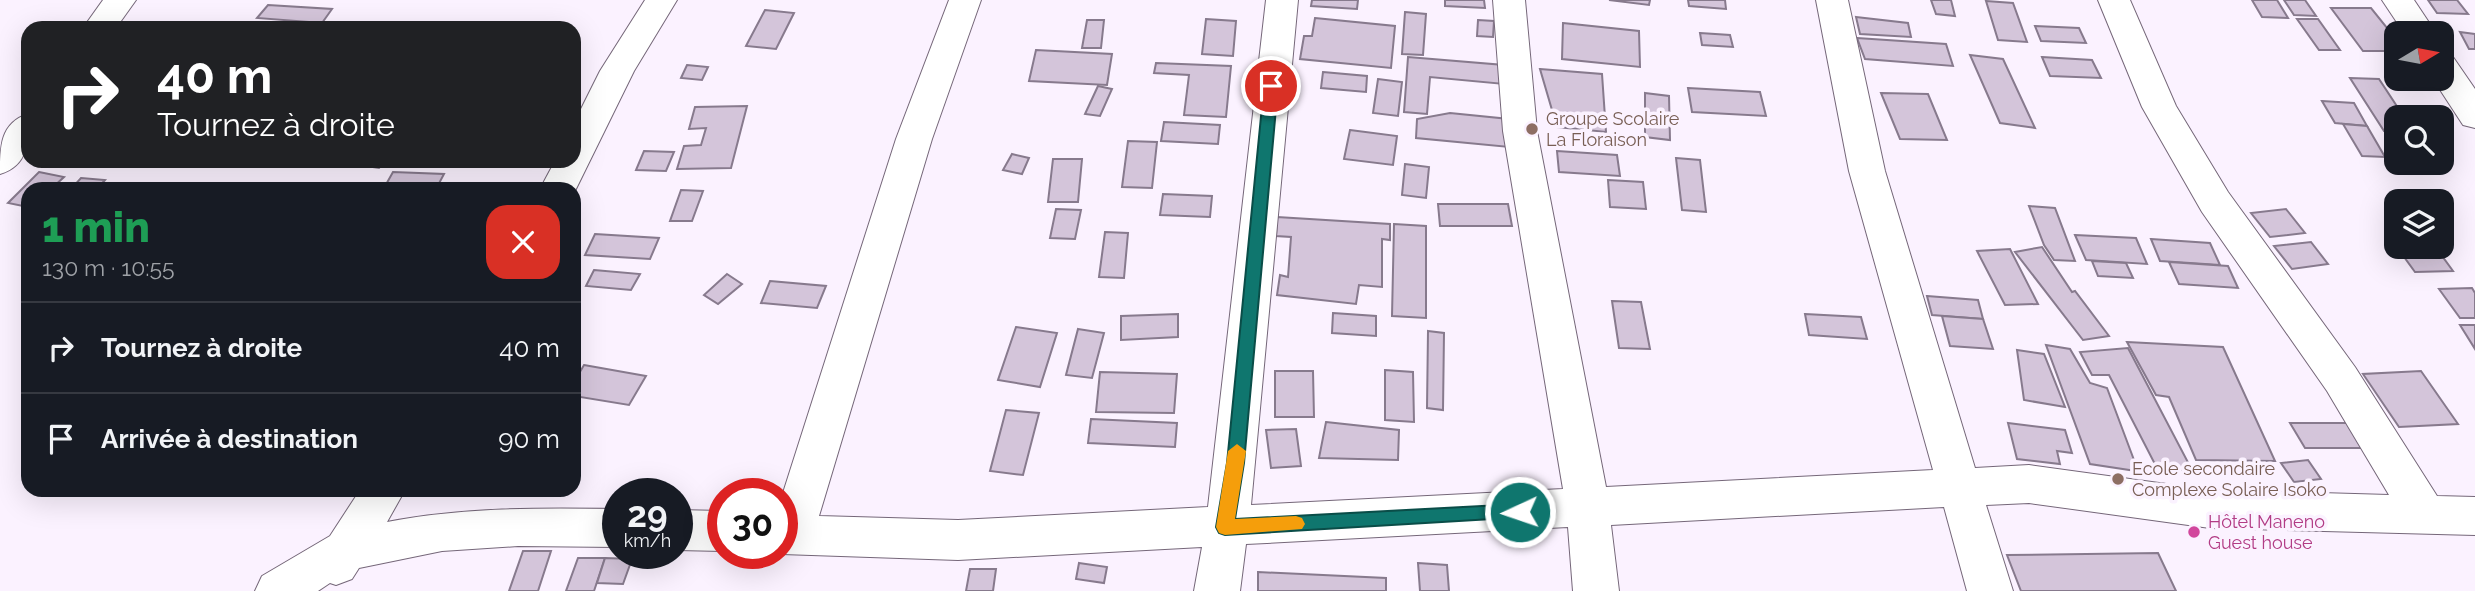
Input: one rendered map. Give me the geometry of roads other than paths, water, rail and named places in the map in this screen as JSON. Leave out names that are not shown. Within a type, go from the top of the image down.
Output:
[{"type":"street","points":[[104,21],[120,0]]},
{"type":"street","points":[[581,144],[617,71],[661,0]]},
{"type":"street","points":[[798,500],[914,139],[965,0]]},
{"type":"street","points":[[1217,591],[1236,463],[1282,0]]},
{"type":"street","points":[[1509,0],[1520,131],[1588,508],[1596,591]]},
{"type":"street","points":[[1832,0],[1867,171],[1957,488],[1990,591]]},
{"type":"street","points":[[2114,0],[2159,107],[2215,202],[2341,379],[2425,515]]},
{"type":"street","points":[[2398,0],[2412,21]]},
{"type":"street","points":[[2454,84],[2475,116]]},
{"type":"street","points":[[0,160],[21,134]]},
{"type":"street","points":[[798,534],[958,540],[2029,484],[2210,509],[2475,516]]},
{"type":"street","points":[[322,591],[379,497]]},
{"type":"street","points":[[278,591],[344,551],[442,531],[518,527],[602,528]]},
{"type":"place","name":"Groupe Scolaire La Floraison","points":[[1532,129]]},
{"type":"place","name":"Ecole secondaire Complexe Solaire Isoko","points":[[2118,479]]},
{"type":"place","name":"Hôtel Maneno Guest house","points":[[2194,532]]}]
